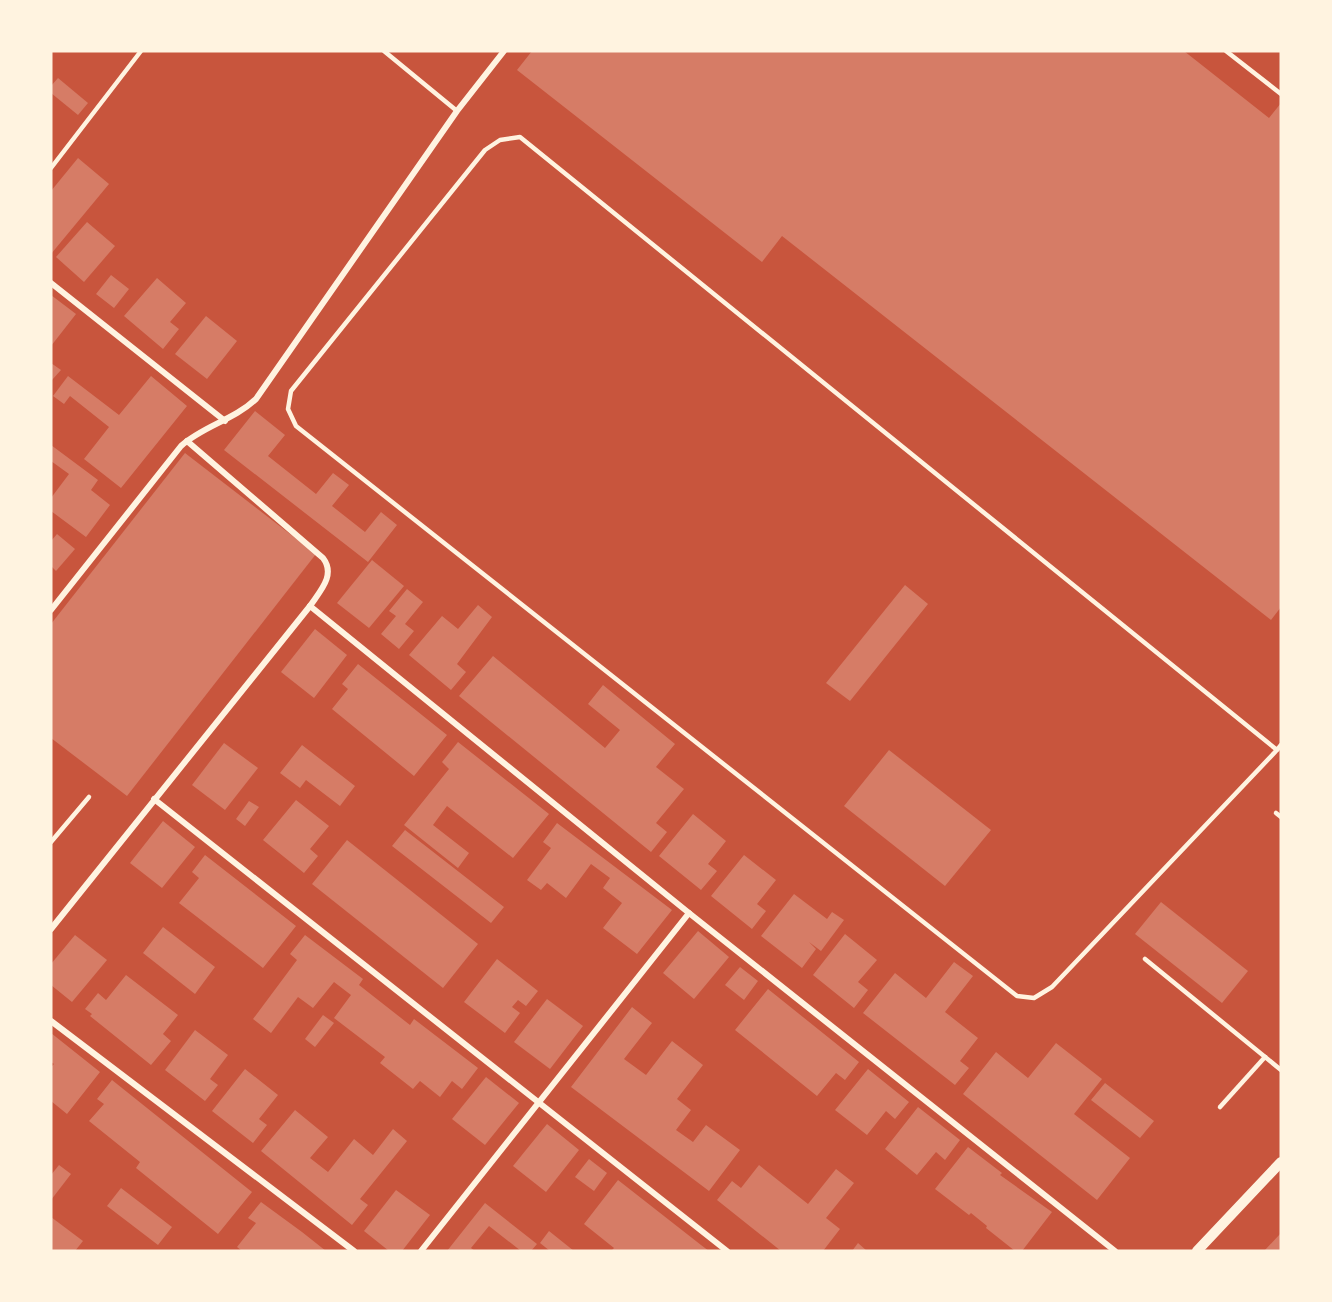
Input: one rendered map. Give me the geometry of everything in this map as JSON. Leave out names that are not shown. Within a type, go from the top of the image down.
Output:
[{"type":"street","points":[[51,610],[187,441],[239,413],[256,399],[457,111],[504,51]]},
{"type":"street","points":[[51,283],[225,421]]},
{"type":"street","points":[[51,929],[310,606],[326,581],[329,571],[328,565],[322,558],[187,441]]},
{"type":"street","points":[[310,606],[689,913],[1115,1251]]},
{"type":"street","points":[[154,799],[727,1251]]},
{"type":"street","points":[[422,1251],[689,913]]},
{"type":"street","points":[[51,1021],[354,1251]]},
{"type":"street","points":[[1197,1251],[1281,1162]]},
{"type":"lane","points":[[51,168],[141,51]]},
{"type":"lane","points":[[384,51],[457,111]]},
{"type":"lane","points":[[1226,51],[1281,94]]},
{"type":"lane","points":[[1277,750],[520,137],[500,140],[484,150],[291,391],[288,409],[296,426],[1017,996],[1034,998],[1052,987],[1277,750],[1281,745]]},
{"type":"lane","points":[[51,842],[89,797]]},
{"type":"lane","points":[[1276,813],[1281,818]]},
{"type":"lane","points":[[1145,959],[1281,1070]]},
{"type":"lane","points":[[1220,1107],[1265,1058]]},
{"type":"building","points":[[532,51],[1184,51],[1269,118],[1281,103],[1281,607],[1271,620],[782,236],[762,262],[517,70]]},
{"type":"building","points":[[58,78],[88,103],[78,115],[51,93],[51,86]]},
{"type":"building","points":[[78,158],[109,184],[51,254],[51,191]]},
{"type":"building","points":[[87,222],[115,246],[84,282],[56,257]]},
{"type":"building","points":[[111,275],[129,289],[114,308],[96,294]]},
{"type":"building","points":[[157,278],[186,303],[170,322],[179,329],[163,349],[124,316]]},
{"type":"building","points":[[51,295],[76,314],[51,346]]},
{"type":"building","points":[[206,316],[237,341],[207,379],[175,354]]},
{"type":"building","points":[[51,363],[61,370],[52,380],[51,379]]},
{"type":"building","points":[[68,376],[119,415],[151,376],[187,406],[121,488],[84,459],[109,427],[70,396],[64,404],[53,396]]},
{"type":"building","points":[[255,411],[285,435],[268,456],[316,494],[333,473],[349,485],[332,506],[365,532],[381,512],[397,525],[368,562],[224,450]]},
{"type":"building","points":[[51,445],[98,480],[91,490],[110,505],[86,537],[51,511],[51,498],[69,474],[51,461]]},
{"type":"building","points":[[185,453],[316,554],[127,796],[51,738],[51,624]]},
{"type":"building","points":[[57,534],[75,549],[56,571],[51,566],[51,541]]},
{"type":"building","points":[[372,560],[404,586],[369,628],[337,603]]},
{"type":"building","points":[[905,585],[928,604],[850,701],[826,683]]},
{"type":"building","points":[[407,589],[423,602],[405,624],[414,631],[399,649],[381,634],[396,616],[389,611]]},
{"type":"building","points":[[478,605],[492,617],[457,664],[466,672],[451,690],[409,655],[442,616],[458,629]]},
{"type":"building","points":[[315,629],[347,655],[314,698],[281,672]]},
{"type":"building","points":[[493,656],[605,748],[620,730],[588,704],[603,685],[675,744],[656,767],[684,789],[656,823],[667,832],[651,852],[459,696]]},
{"type":"building","points":[[358,664],[447,735],[414,776],[332,709],[348,689],[342,684]]},
{"type":"building","points":[[458,742],[549,814],[513,858],[447,806],[433,825],[469,853],[458,868],[404,825],[449,769],[442,762]]},
{"type":"building","points":[[224,743],[258,768],[225,810],[192,785]]},
{"type":"building","points":[[302,745],[355,786],[340,806],[306,780],[300,788],[280,773]]},
{"type":"building","points":[[889,750],[991,830],[945,886],[844,806]]},
{"type":"building","points":[[296,800],[329,826],[310,849],[318,856],[304,873],[263,840]]},
{"type":"building","points":[[249,801],[259,807],[245,826],[236,819]]},
{"type":"building","points":[[693,814],[726,841],[708,864],[717,871],[701,890],[659,856]]},
{"type":"building","points":[[163,821],[195,847],[162,888],[130,863]]},
{"type":"building","points":[[557,823],[672,910],[637,954],[603,928],[622,903],[603,888],[610,878],[591,864],[566,898],[547,883],[541,890],[527,880],[551,848],[543,842]]},
{"type":"building","points":[[405,830],[504,907],[491,923],[392,846]]},
{"type":"building","points":[[347,840],[478,944],[443,988],[312,884]]},
{"type":"building","points":[[205,855],[296,926],[263,968],[179,903],[199,878],[192,872]]},
{"type":"building","points":[[744,855],[776,880],[757,904],[766,911],[752,929],[711,896]]},
{"type":"building","points":[[794,894],[827,919],[832,912],[844,920],[821,951],[809,942],[816,949],[802,968],[761,936]]},
{"type":"building","points":[[1161,902],[1248,971],[1222,1003],[1135,934]]},
{"type":"building","points":[[163,927],[215,967],[195,994],[143,953]]},
{"type":"building","points":[[698,931],[729,957],[694,999],[663,973]]},
{"type":"building","points":[[845,934],[877,960],[858,982],[868,990],[854,1008],[813,975]]},
{"type":"building","points":[[75,935],[107,960],[72,1002],[51,985],[51,964]]},
{"type":"building","points":[[305,935],[363,979],[359,985],[410,1025],[414,1019],[478,1068],[462,1089],[452,1081],[440,1097],[420,1081],[413,1089],[380,1063],[385,1057],[334,1018],[351,995],[334,982],[313,1008],[298,997],[271,1033],[253,1019],[297,960],[290,954]]},
{"type":"building","points":[[497,959],[538,991],[526,1006],[518,1000],[512,1007],[520,1013],[505,1033],[464,1002]]},
{"type":"building","points":[[954,962],[973,976],[945,1012],[978,1038],[960,1061],[969,1068],[955,1085],[863,1013],[895,973],[926,998]]},
{"type":"building","points":[[740,967],[758,981],[744,1000],[725,985]]},
{"type":"building","points":[[126,975],[178,1015],[163,1034],[171,1041],[151,1065],[90,1016],[92,1014],[85,1009],[98,993],[106,1000]]},
{"type":"building","points":[[768,989],[859,1062],[845,1080],[836,1073],[817,1096],[735,1030]]},
{"type":"building","points":[[547,999],[583,1026],[550,1069],[514,1042]]},
{"type":"building","points":[[632,1007],[652,1023],[624,1059],[646,1075],[672,1041],[703,1065],[677,1099],[691,1110],[676,1130],[693,1142],[706,1125],[740,1150],[709,1191],[571,1087]]},
{"type":"building","points":[[323,1015],[334,1023],[315,1047],[305,1039]]},
{"type":"building","points":[[195,1030],[228,1055],[210,1079],[218,1085],[205,1101],[165,1070]]},
{"type":"building","points":[[51,1033],[100,1072],[67,1114],[51,1101],[51,1067],[54,1064],[51,1062]]},
{"type":"building","points":[[1056,1043],[1102,1079],[1074,1114],[1130,1158],[1097,1200],[963,1094],[996,1052],[1028,1078]]},
{"type":"building","points":[[245,1069],[278,1095],[259,1119],[267,1125],[253,1143],[212,1111]]},
{"type":"building","points":[[868,1069],[909,1102],[895,1119],[886,1111],[867,1135],[835,1110]]},
{"type":"building","points":[[486,1077],[519,1103],[485,1145],[452,1119]]},
{"type":"building","points":[[112,1080],[252,1192],[218,1234],[136,1168],[140,1162],[89,1121],[104,1104],[97,1099]]},
{"type":"building","points":[[1105,1083],[1154,1121],[1140,1138],[1091,1100]]},
{"type":"building","points":[[918,1107],[960,1140],[945,1160],[936,1152],[917,1175],[885,1149]]},
{"type":"building","points":[[295,1110],[328,1137],[310,1158],[328,1172],[354,1139],[373,1155],[393,1129],[407,1141],[360,1199],[368,1205],[352,1225],[261,1151]]},
{"type":"building","points":[[547,1124],[579,1150],[546,1192],[513,1166]]},
{"type":"building","points":[[968,1147],[1002,1173],[1000,1175],[1052,1212],[1022,1251],[1015,1251],[971,1213],[969,1215],[935,1189]]},
{"type":"building","points":[[589,1159],[607,1173],[594,1191],[575,1177]]},
{"type":"building","points":[[59,1165],[71,1174],[51,1200],[51,1175]]},
{"type":"building","points":[[759,1165],[808,1204],[836,1169],[854,1183],[826,1218],[840,1229],[823,1251],[781,1251],[717,1200],[732,1181],[741,1188]]},
{"type":"building","points":[[618,1180],[709,1251],[611,1251],[614,1248],[584,1224]]},
{"type":"building","points":[[121,1188],[172,1227],[158,1245],[107,1206]]},
{"type":"building","points":[[396,1190],[430,1215],[402,1251],[389,1251],[364,1231]]},
{"type":"building","points":[[261,1202],[326,1251],[242,1251],[237,1247],[256,1223],[248,1218]]},
{"type":"building","points":[[485,1203],[537,1244],[531,1251],[521,1251],[489,1226],[471,1248],[475,1251],[447,1251]]},
{"type":"building","points":[[51,1217],[83,1241],[75,1251],[51,1251]]},
{"type":"building","points":[[549,1231],[574,1251],[550,1251],[540,1243]]},
{"type":"building","points":[[1281,1233],[1281,1251],[1264,1251]]},
{"type":"building","points":[[858,1243],[867,1251],[852,1251]]}]
